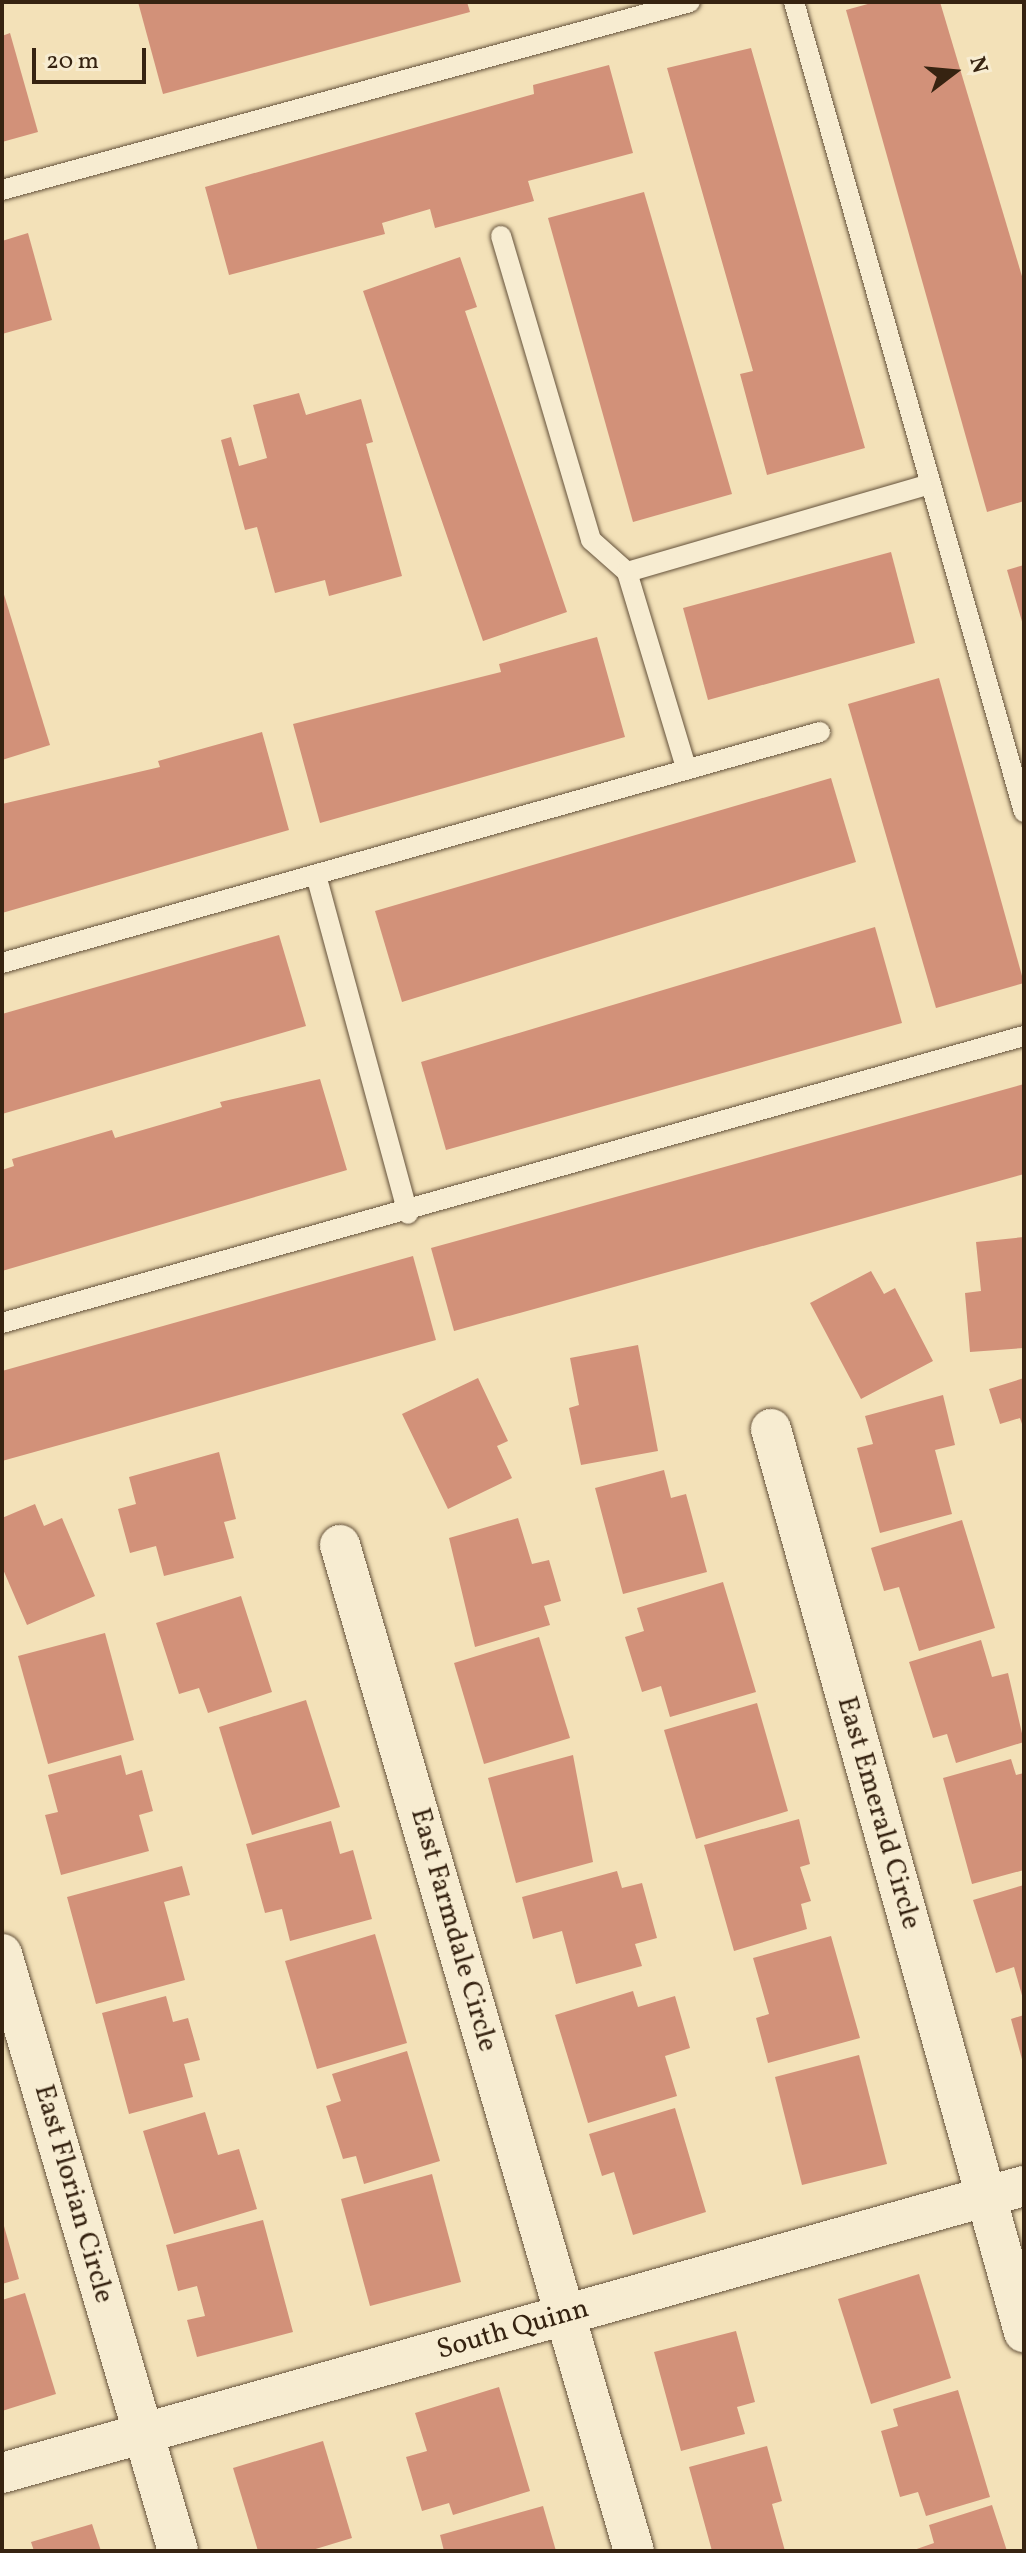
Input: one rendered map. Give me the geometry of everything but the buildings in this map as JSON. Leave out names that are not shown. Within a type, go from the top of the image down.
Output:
[{"type":"street","name":"East Emerald Circle","points":[[771,1429],[1024,2332]]},
{"type":"street","name":"East Farmdale Circle","points":[[340,1545],[634,2551]]},
{"type":"street","name":"East Florian Circle","points":[[2,1954],[178,2551]]},
{"type":"street","name":"South Quinn","points":[[2,2473],[1024,2186]]},
{"type":"lane","points":[[2,190],[690,2]]},
{"type":"lane","points":[[794,2],[1024,812]]},
{"type":"lane","points":[[501,236],[591,540],[627,572],[686,768]]},
{"type":"lane","points":[[627,572],[930,484]]},
{"type":"lane","points":[[2,963],[820,732]]},
{"type":"lane","points":[[316,875],[408,1214]]},
{"type":"lane","points":[[2,1323],[408,1214],[1024,1036]]}]
